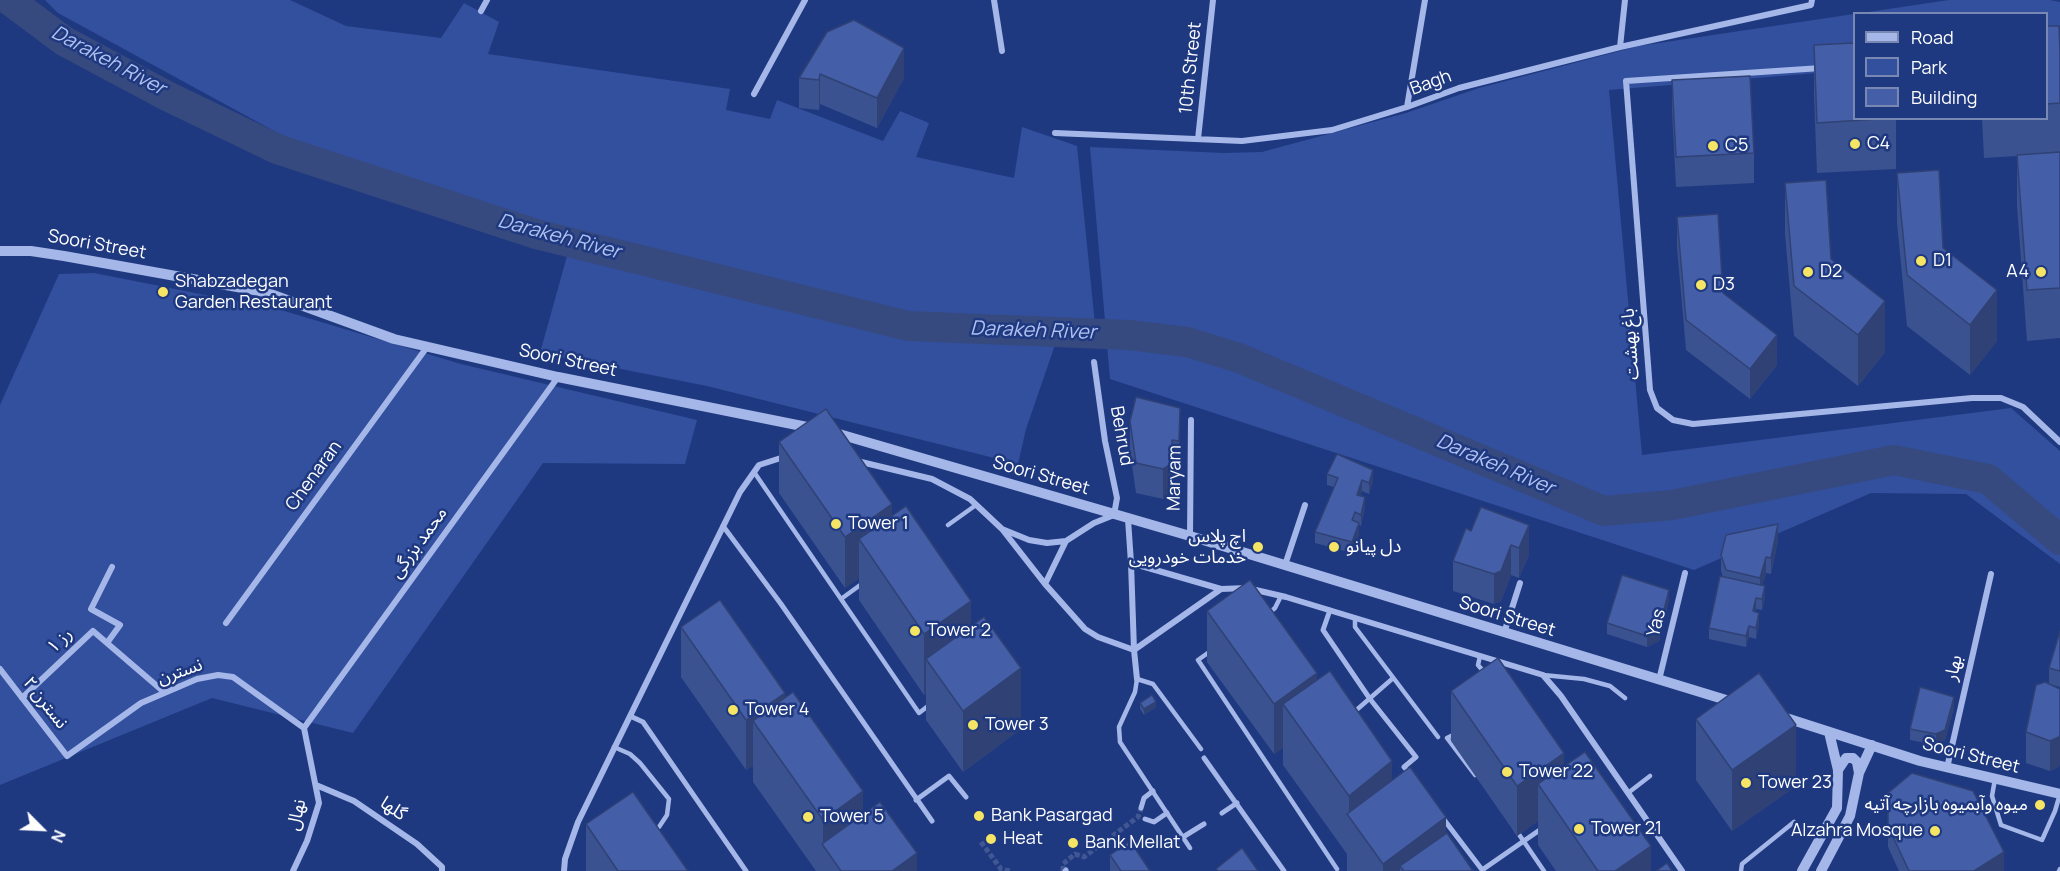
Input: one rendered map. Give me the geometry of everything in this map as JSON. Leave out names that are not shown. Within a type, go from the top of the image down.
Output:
[{"type":"street","points":[[481,10],[487,0]]},
{"type":"street","points":[[754,94],[805,0]]},
{"type":"street","points":[[994,0],[1002,51]]},
{"type":"street","name":"10th Street","points":[[1198,139],[1213,0]]},
{"type":"street","points":[[1407,107],[1425,0]]},
{"type":"street","points":[[1620,47],[1625,0]]},
{"type":"street","name":"Bagh","points":[[1055,133],[1242,141],[1332,130],[1459,88],[1812,2]]},
{"type":"street","name":"باغ بهشت","points":[[1832,68],[1626,81],[1650,390],[1657,408],[1673,420],[1693,424],[1972,398],[2001,398],[2023,407],[2060,442]]},
{"type":"street","name":"Soori Street","points":[[0,251],[31,251],[64,256],[264,292],[394,339],[558,377],[829,431],[1190,536],[1746,706]]},
{"type":"street","name":"Chenaran","points":[[226,623],[427,347]]},
{"type":"street","name":"Behrud","points":[[1094,362],[1117,498],[1114,515]]},
{"type":"street","name":"محمد بزرگی","points":[[304,728],[558,377]]},
{"type":"street","name":"Maryam","points":[[1190,536],[1191,420]]},
{"type":"street","points":[[564,871],[565,859],[578,822],[740,492],[759,465],[788,456]]},
{"type":"street","points":[[847,459],[932,479],[970,499],[1002,529],[1045,584],[1085,629],[1098,637],[1134,650]]},
{"type":"street","points":[[1285,565],[1305,505]]},
{"type":"street","points":[[1002,529],[1029,540],[1047,543],[1066,541],[1094,523],[1114,515]]},
{"type":"street","points":[[1128,519],[1137,679]]},
{"type":"street","points":[[723,526],[781,604],[932,821]]},
{"type":"street","points":[[1045,584],[1066,541]]},
{"type":"street","points":[[1131,563],[1221,589],[1247,588],[1281,596],[1544,675],[1561,696],[1682,871]]},
{"type":"street","points":[[112,567],[91,609],[120,625],[107,643],[164,692]]},
{"type":"street","name":"Yas","points":[[1659,680],[1685,573]]},
{"type":"street","name":"بهار","points":[[1947,768],[1991,574]]},
{"type":"street","points":[[1504,633],[1520,583]]},
{"type":"street","points":[[1134,650],[1221,589]]},
{"type":"street","points":[[1329,610],[1323,630],[1370,699],[1416,757],[1404,767],[1411,776]]},
{"type":"street","name":"رز ۱","points":[[22,698],[93,631],[107,643]]},
{"type":"street","name":"نسترن ۲","points":[[0,669],[67,756]]},
{"type":"street","name":"نسترن","points":[[67,756],[141,703],[197,679],[218,675],[233,676],[304,728]]},
{"type":"street","name":"Soori Street","points":[[1767,712],[1947,768],[2060,794]]},
{"type":"street","points":[[630,716],[643,722],[746,871]]},
{"type":"street","name":"نهال","points":[[293,871],[307,841],[320,803],[304,728]]},
{"type":"street","points":[[1802,871],[1836,808],[1838,770],[1829,732]]},
{"type":"street","points":[[1821,871],[1850,816],[1859,773],[1872,745]]},
{"type":"street","points":[[1204,758],[1284,871]]},
{"type":"street","points":[[1838,770],[1846,758],[1853,758],[1857,762],[1859,773]]},
{"type":"street","points":[[916,800],[949,776],[966,797]]},
{"type":"street","points":[[1608,784],[1617,777]]},
{"type":"street","name":"گلها","points":[[316,785],[354,801],[417,844],[442,867],[442,871]]},
{"type":"street","points":[[1141,808],[1144,798],[1153,791]]},
{"type":"street","points":[[1222,813],[1237,803]]},
{"type":"street","points":[[1145,819],[1154,822],[1167,813]]},
{"type":"street","points":[[1440,814],[1483,870],[1551,822]]},
{"type":"street","points":[[1184,837],[1204,824]]},
{"type":"lane","points":[[754,472],[765,484],[919,713],[928,706]]},
{"type":"lane","points":[[948,525],[976,505]]},
{"type":"lane","points":[[842,599],[870,579]]},
{"type":"lane","points":[[1262,618],[1275,608],[1281,596]]},
{"type":"lane","points":[[1355,618],[1355,627],[1438,737]]},
{"type":"lane","points":[[1216,647],[1198,660],[1337,869]]},
{"type":"lane","points":[[1480,656],[1478,665],[1490,681]]},
{"type":"lane","points":[[1544,675],[1584,679],[1610,686],[1625,698]]},
{"type":"lane","points":[[1190,848],[1120,742],[1119,727],[1135,692],[1137,679],[1153,684],[1201,749]]},
{"type":"lane","points":[[1352,714],[1392,679]]},
{"type":"lane","points":[[1457,732],[1448,738],[1482,785]]},
{"type":"lane","points":[[614,747],[630,753],[669,799],[668,815],[659,827]]},
{"type":"lane","points":[[1628,793],[1650,776]]},
{"type":"lane","points":[[1995,779],[1992,796],[2001,825],[2042,840],[2060,794]]},
{"type":"lane","points":[[1510,822],[1544,871]]},
{"type":"lane","points":[[1741,871],[1742,864],[1794,822]]},
{"type":"green space","points":[[45,0],[290,0],[346,26],[441,38],[464,3],[499,22],[488,54],[730,89],[726,110],[770,119],[777,100],[883,141],[900,111],[929,123],[916,157],[1014,178],[1022,127],[1077,146],[1097,344],[1055,345],[1026,429],[1018,464],[707,386],[540,353],[567,256],[571,230],[307,149],[58,13]]},
{"type":"green space","points":[[1949,0],[2050,0],[2060,2],[2060,54],[2048,55],[2048,12],[1868,12]]},
{"type":"green space","points":[[1853,14],[1853,70],[1609,90],[1642,455],[2011,408],[2060,451],[2060,564],[1966,494],[1871,493],[1694,570],[1110,379],[1090,147],[1224,153],[1262,152],[1406,113],[1479,88],[1639,46]]},
{"type":"green space","points":[[94,273],[281,310],[461,364],[697,420],[685,464],[543,463],[353,733],[212,698],[0,785],[0,405],[59,274]]},
{"type":"building","points":[[854,20],[904,48],[877,98],[820,74],[819,80],[799,78],[827,32]]},
{"type":"building","points":[[2048,26],[2059,26],[2060,103],[2048,104]]},
{"type":"building","points":[[1853,43],[1853,120],[1863,120],[1817,123],[1814,45]]},
{"type":"building","points":[[1750,76],[1754,153],[1676,157],[1672,80]]},
{"type":"building","points":[[2060,152],[2060,288],[2027,290],[2017,155]]},
{"type":"building","points":[[1939,170],[1943,248],[1997,290],[1970,325],[1907,275],[1897,173]]},
{"type":"building","points":[[1826,180],[1831,259],[1885,301],[1858,335],[1794,286],[1785,183]]},
{"type":"building","name":"D3","points":[[1718,214],[1723,293],[1777,335],[1750,369],[1686,320],[1677,217]]},
{"type":"building","points":[[1136,397],[1180,408],[1179,441],[1172,440],[1172,463],[1163,469],[1136,463],[1130,421]]},
{"type":"building","points":[[826,409],[892,504],[845,537],[779,442]]},
{"type":"building","points":[[1337,454],[1373,470],[1369,483],[1362,480],[1357,495],[1365,497],[1361,515],[1355,512],[1352,520],[1359,523],[1352,542],[1315,532],[1338,478],[1327,474]]},
{"type":"building","points":[[906,506],[971,601],[924,634],[859,539]]},
{"type":"building","points":[[1481,507],[1529,525],[1519,548],[1511,545],[1501,571],[1494,574],[1453,561],[1466,528],[1471,531]]},
{"type":"building","points":[[1778,524],[1771,558],[1766,557],[1760,578],[1726,570],[1721,555],[1726,535]]},
{"type":"building","points":[[1622,575],[1669,590],[1659,630],[1647,636],[1607,623]]},
{"type":"building","points":[[1720,576],[1765,586],[1762,599],[1756,598],[1753,611],[1759,613],[1756,628],[1749,626],[1746,636],[1709,628]]},
{"type":"building","points":[[1250,580],[1317,673],[1274,704],[1207,611]]},
{"type":"building","points":[[720,600],[785,693],[746,720],[681,627]]},
{"type":"building","points":[[984,617],[1021,668],[963,711],[926,659]]},
{"type":"building","points":[[2060,631],[2060,671],[2049,668]]},
{"type":"building","points":[[1498,658],[1564,753],[1517,786],[1451,691]]},
{"type":"building","points":[[1330,671],[1392,761],[1349,796],[1283,704]]},
{"type":"building","points":[[1759,673],[1796,725],[1732,770],[1696,719]]},
{"type":"building","points":[[2045,682],[2060,689],[2060,735],[2050,741],[2026,732],[2036,685]]},
{"type":"building","points":[[1920,687],[1954,697],[1945,730],[1936,734],[1910,729]]},
{"type":"building","points":[[793,692],[863,791],[823,820],[753,721]]},
{"type":"building","points":[[1152,695],[1156,702],[1144,709],[1140,703]]},
{"type":"building","points":[[1585,752],[1651,846],[1615,871],[1598,871],[1538,784]]},
{"type":"building","points":[[1410,767],[1446,817],[1383,864],[1347,814]]},
{"type":"building","name":"Alzahra Mosque","points":[[1912,773],[1973,791],[2004,852],[1974,871],[1909,871],[1888,826],[1888,793]]},
{"type":"building","points":[[633,792],[688,871],[618,871],[586,824]]},
{"type":"building","points":[[880,802],[917,853],[892,871],[841,871],[822,844]]},
{"type":"building","points":[[1447,833],[1473,871],[1404,871],[1400,866]]},
{"type":"building","points":[[1130,841],[1150,871],[1121,871],[1110,855]]},
{"type":"building","points":[[1242,848],[1258,871],[1218,871],[1216,869]]},
{"type":"building","points":[[1667,863],[1672,871],[1656,871]]},
{"type":"waterway","name":"Darakeh River","points":[[9,0],[64,41],[167,96],[277,149],[536,234],[908,326],[1129,335],[1187,342],[1239,358],[1604,511],[1672,505],[1894,460],[1988,479],[2060,540]]},
{"type":"tunnel","points":[[1063,871],[1063,864],[1075,854],[1084,857],[1138,817],[1141,808]]},
{"type":"tunnel","points":[[981,842],[1001,869],[1010,871]]},
{"type":"place","name":"C4","points":[[1855,144]]},
{"type":"place","name":"C5","points":[[1713,146]]},
{"type":"place","name":"D1","points":[[1921,261]]},
{"type":"place","name":"D2","points":[[1808,272]]},
{"type":"place","name":"A4","points":[[2041,272]]},
{"type":"place","name":"D3","points":[[1701,285]]},
{"type":"place","name":"Shabzadegan Garden Restaurant","points":[[163,292]]},
{"type":"place","name":"Tower 1","points":[[836,524]]},
{"type":"place","name":"اچ پلاس خدمات خودرویی","points":[[1258,547]]},
{"type":"place","name":"دل پیانو","points":[[1334,547]]},
{"type":"place","name":"Tower 2","points":[[915,631]]},
{"type":"place","name":"Tower 4","points":[[733,710]]},
{"type":"place","name":"Tower 3","points":[[973,725]]},
{"type":"place","name":"Tower 22","points":[[1507,772]]},
{"type":"place","name":"Tower 23","points":[[1746,783]]},
{"type":"place","name":"میوه وآبمیوه بازارچه آتیه","points":[[2040,805]]},
{"type":"place","name":"Bank Pasargad","points":[[979,816]]},
{"type":"place","name":"Tower 5","points":[[808,817]]},
{"type":"place","name":"Tower 21","points":[[1579,829]]},
{"type":"place","name":"Alzahra Mosque","points":[[1935,831]]},
{"type":"place","name":"Heat","points":[[991,839]]},
{"type":"place","name":"Bank Mellat","points":[[1073,843]]}]
